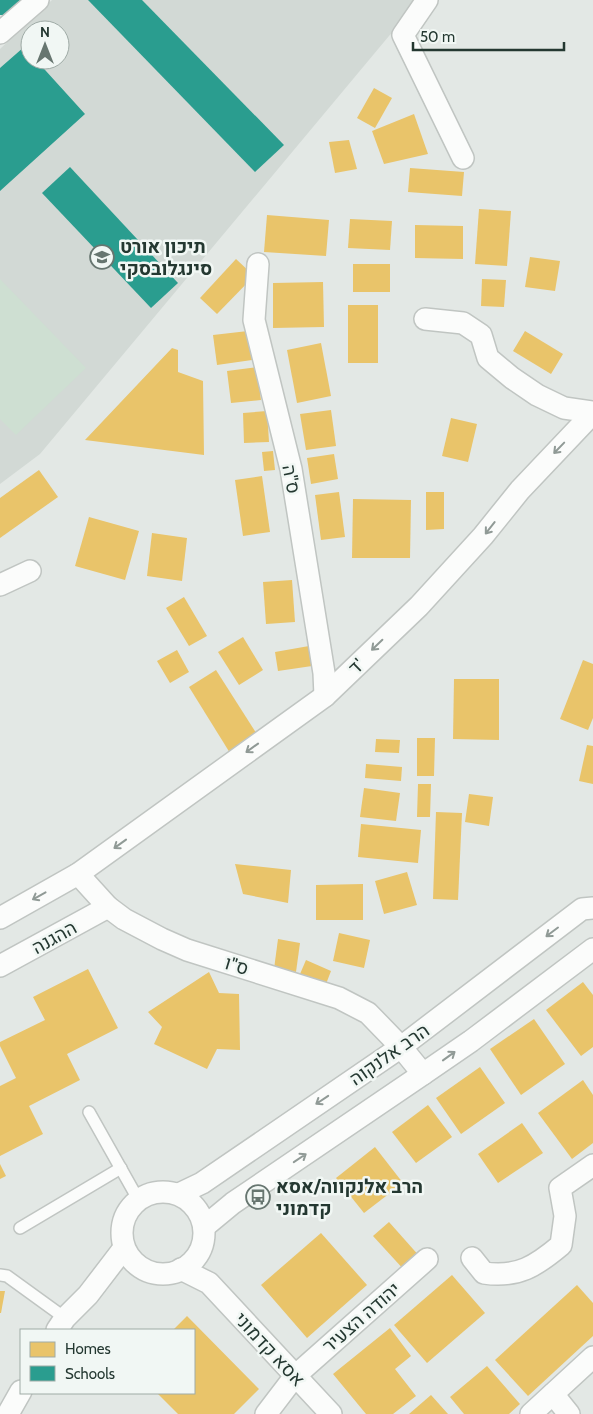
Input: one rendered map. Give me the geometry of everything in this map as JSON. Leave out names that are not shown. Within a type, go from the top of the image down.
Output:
[{"type":"street","points":[[0,33],[38,0]]},
{"type":"street","points":[[427,0],[403,35],[463,158]]},
{"type":"street","name":"ס\"ה","points":[[258,264],[254,320],[291,469],[324,673],[325,696]]},
{"type":"street","points":[[424,319],[463,323],[481,335],[488,358],[512,378],[537,395],[564,408],[593,413]]},
{"type":"street","name":"ד'","points":[[78,874],[325,696],[419,606],[484,536],[520,490],[593,413]]},
{"type":"street","points":[[0,585],[30,571]]},
{"type":"street","points":[[0,918],[78,874]]},
{"type":"street","name":"ס\"ו","points":[[78,874],[108,907],[124,919],[187,950],[339,998],[368,1013],[402,1047]]},
{"type":"street","name":"ההגנה","points":[[0,966],[108,907]]},
{"type":"street","name":"הרב אלנקוה","points":[[179,1194],[202,1183],[402,1047],[582,909],[593,908]]},
{"type":"street","name":"הרב אלנקוה","points":[[204,1227],[233,1204],[471,1041],[593,949]]},
{"type":"street","points":[[402,1047],[423,1074]]},
{"type":"street","points":[[472,1258],[484,1273],[497,1275],[516,1273],[542,1261],[561,1245],[565,1216],[560,1188],[593,1165]]},
{"type":"street","points":[[151,1193],[179,1194],[191,1202],[199,1213],[204,1227],[203,1241],[199,1253],[181,1269],[167,1274],[154,1273],[141,1268],[131,1259],[124,1248],[121,1236],[122,1222],[128,1210],[138,1200],[151,1193]]},
{"type":"street","points":[[61,1324],[88,1295],[124,1248]]},
{"type":"street","name":"אסא קדמוני","points":[[199,1253],[209,1283]]},
{"type":"street","name":"יהודה הצעיר","points":[[266,1414],[295,1376],[427,1259]]},
{"type":"street","points":[[88,1295],[138,1265]]},
{"type":"street","name":"אסא קדמוני","points":[[181,1269],[209,1283],[331,1414]]},
{"type":"street","points":[[531,1414],[593,1357]]},
{"type":"street","points":[[8,1414],[20,1393]]},
{"type":"street","points":[[553,1394],[569,1414]]},
{"type":"lane","points":[[90,1112],[138,1200]]},
{"type":"lane","points":[[20,1228],[121,1168]]},
{"type":"lane","points":[[0,1276],[7,1276],[61,1324]]},
{"type":"shaded area","name":"תיכון אורט סינגלובסקי","points":[[52,0],[419,0],[40,454],[0,484],[0,49],[20,30],[20,70],[70,70],[70,20],[31,20]]},
{"type":"green space","points":[[0,279],[86,368],[16,435],[0,419]]},
{"type":"building: Homes","points":[[374,88],[392,98],[375,128],[357,118]]},
{"type":"building: Homes","points":[[414,114],[428,154],[384,164],[372,131]]},
{"type":"building: Homes","points":[[349,140],[357,169],[335,173],[329,142]]},
{"type":"building: Homes","points":[[410,168],[464,172],[462,196],[408,192]]},
{"type":"building: Homes","points":[[479,209],[511,211],[507,266],[475,264]]},
{"type":"building: Homes","points":[[267,215],[329,220],[326,256],[264,252]]},
{"type":"building: Homes","points":[[350,219],[392,221],[390,250],[348,248]]},
{"type":"building: Homes","points":[[415,225],[463,226],[463,259],[415,258]]},
{"type":"building: Homes","points":[[530,257],[560,261],[555,291],[525,287]]},
{"type":"building: Homes","points":[[236,259],[254,276],[217,314],[200,298]]},
{"type":"building: Homes","points":[[353,264],[390,264],[390,292],[353,292]]},
{"type":"building: Homes","points":[[482,279],[506,280],[504,307],[481,306]]},
{"type":"building: Homes","points":[[323,282],[324,327],[273,328],[273,283]]},
{"type":"building: Homes","points":[[348,305],[378,305],[378,363],[348,363]]},
{"type":"building: Homes","points":[[248,331],[252,360],[217,365],[213,335]]},
{"type":"building: Homes","points":[[525,331],[563,354],[551,374],[513,351]]},
{"type":"building: Homes","points":[[321,343],[331,396],[297,403],[287,350]]},
{"type":"building: Homes","points":[[172,348],[178,350],[178,372],[203,381],[204,455],[85,440]]},
{"type":"building: Homes","points":[[257,367],[261,400],[231,403],[227,371]]},
{"type":"building: Homes","points":[[331,410],[336,446],[306,450],[300,414]]},
{"type":"building: Homes","points":[[267,411],[269,442],[244,443],[243,413]]},
{"type":"building: Homes","points":[[451,418],[477,424],[468,462],[442,456]]},
{"type":"building: Homes","points":[[273,451],[275,470],[264,471],[262,452]]},
{"type":"building: Homes","points":[[334,454],[338,479],[311,484],[307,458]]},
{"type":"building: Homes","points":[[39,470],[58,497],[0,538],[0,498]]},
{"type":"building: Homes","points":[[262,476],[270,532],[243,536],[235,480]]},
{"type":"building: Homes","points":[[339,492],[345,537],[321,540],[315,495]]},
{"type":"building: Homes","points":[[426,492],[444,492],[444,529],[426,530]]},
{"type":"building: Homes","points":[[353,499],[411,500],[410,558],[352,558]]},
{"type":"building: Homes","points":[[89,517],[139,531],[125,580],[75,566]]},
{"type":"building: Homes","points":[[152,533],[187,538],[182,581],[147,576]]},
{"type":"building: Homes","points":[[292,580],[295,622],[266,624],[263,582]]},
{"type":"building: Homes","points":[[184,597],[207,636],[189,646],[166,608]]},
{"type":"building: Homes","points":[[243,637],[263,670],[239,685],[218,652]]},
{"type":"building: Homes","points":[[309,646],[312,666],[278,671],[275,652]]},
{"type":"building: Homes","points":[[177,650],[189,672],[170,683],[157,661]]},
{"type":"building: Homes","points":[[583,660],[593,664],[593,718],[588,730],[560,719]]},
{"type":"building: Homes","points":[[216,670],[258,736],[230,753],[189,687]]},
{"type":"building: Homes","points":[[454,679],[499,679],[499,740],[453,739]]},
{"type":"building: Homes","points":[[417,738],[435,738],[434,776],[417,776]]},
{"type":"building: Homes","points":[[376,739],[400,740],[399,753],[375,752]]},
{"type":"building: Homes","points":[[587,745],[593,746],[593,784],[579,781]]},
{"type":"building: Homes","points":[[366,764],[402,767],[401,781],[365,778]]},
{"type":"building: Homes","points":[[418,784],[431,784],[430,817],[417,817]]},
{"type":"building: Homes","points":[[364,788],[400,793],[396,821],[360,817]]},
{"type":"building: Homes","points":[[469,794],[493,797],[489,826],[465,822]]},
{"type":"building: Homes","points":[[436,812],[462,813],[458,900],[433,899]]},
{"type":"building: Homes","points":[[361,824],[421,830],[418,863],[358,857]]},
{"type":"building: Homes","points":[[235,864],[291,870],[288,903],[243,894]]},
{"type":"building: Homes","points":[[407,872],[417,905],[384,914],[375,881]]},
{"type":"building: Homes","points":[[363,884],[363,920],[316,920],[316,885]]},
{"type":"building: Homes","points":[[339,933],[370,940],[364,968],[333,961]]},
{"type":"building: Homes","points":[[278,939],[300,943],[296,972],[274,969]]},
{"type":"building: Homes","points":[[306,960],[331,971],[326,984],[300,974]]},
{"type":"building: Homes","points":[[88,969],[118,1028],[67,1054],[80,1080],[29,1106],[43,1134],[0,1156],[0,1086],[16,1078],[0,1046],[0,1042],[45,1020],[33,997]]},
{"type":"building: Homes","points":[[209,972],[219,993],[239,994],[240,1050],[217,1049],[207,1069],[154,1044],[162,1027],[148,1012]]},
{"type":"building: Homes","points":[[583,982],[593,995],[593,1047],[581,1056],[546,1010]]},
{"type":"building: Homes","points":[[534,1019],[565,1064],[521,1095],[490,1049]]},
{"type":"building: Homes","points":[[480,1067],[505,1103],[461,1134],[436,1098]]},
{"type":"building: Homes","points":[[583,1080],[593,1095],[593,1143],[572,1159],[538,1113]]},
{"type":"building: Homes","points":[[428,1105],[452,1137],[416,1163],[392,1132]]},
{"type":"building: Homes","points":[[522,1123],[543,1153],[498,1183],[478,1154]]},
{"type":"building: Homes","points":[[375,1147],[403,1183],[364,1213],[336,1178]]},
{"type":"building: Homes","points":[[0,1164],[6,1176],[0,1179]]},
{"type":"building: Homes","points":[[389,1222],[421,1258],[406,1272],[373,1236]]},
{"type":"building: Homes","points":[[321,1233],[367,1285],[307,1338],[261,1285]]},
{"type":"building: Homes","points":[[452,1275],[485,1313],[427,1363],[394,1325]]},
{"type":"building: Homes","points":[[577,1285],[593,1303],[593,1336],[528,1396],[495,1360]]},
{"type":"building: Homes","points":[[0,1291],[5,1291],[1,1313],[0,1313]]},
{"type":"building: Homes","points":[[187,1316],[259,1389],[234,1414],[178,1414],[158,1394],[195,1394],[195,1329],[174,1329]]},
{"type":"building: Homes","points":[[390,1328],[411,1356],[395,1369],[416,1396],[393,1414],[366,1414],[333,1374]]},
{"type":"building: Homes","points":[[487,1366],[520,1404],[509,1414],[464,1414],[450,1397]]},
{"type":"building: Homes","points":[[431,1395],[448,1414],[409,1414]]},
{"type":"building: Schools","points":[[0,0],[21,0],[21,15],[0,15]]},
{"type":"building: Schools","points":[[88,0],[142,0],[284,145],[255,172]]},
{"type":"building: Schools","points":[[20,50],[20,70],[45,70],[85,114],[0,191],[0,68]]},
{"type":"building: Schools","points":[[70,167],[178,283],[151,308],[42,193]]},
{"type":"place","name":"תיכון אורט סינגלובסקי","points":[[102,257]]},
{"type":"place","name":"הרב אלנקווה/אסא קדמוני","points":[[258,1197]]}]
